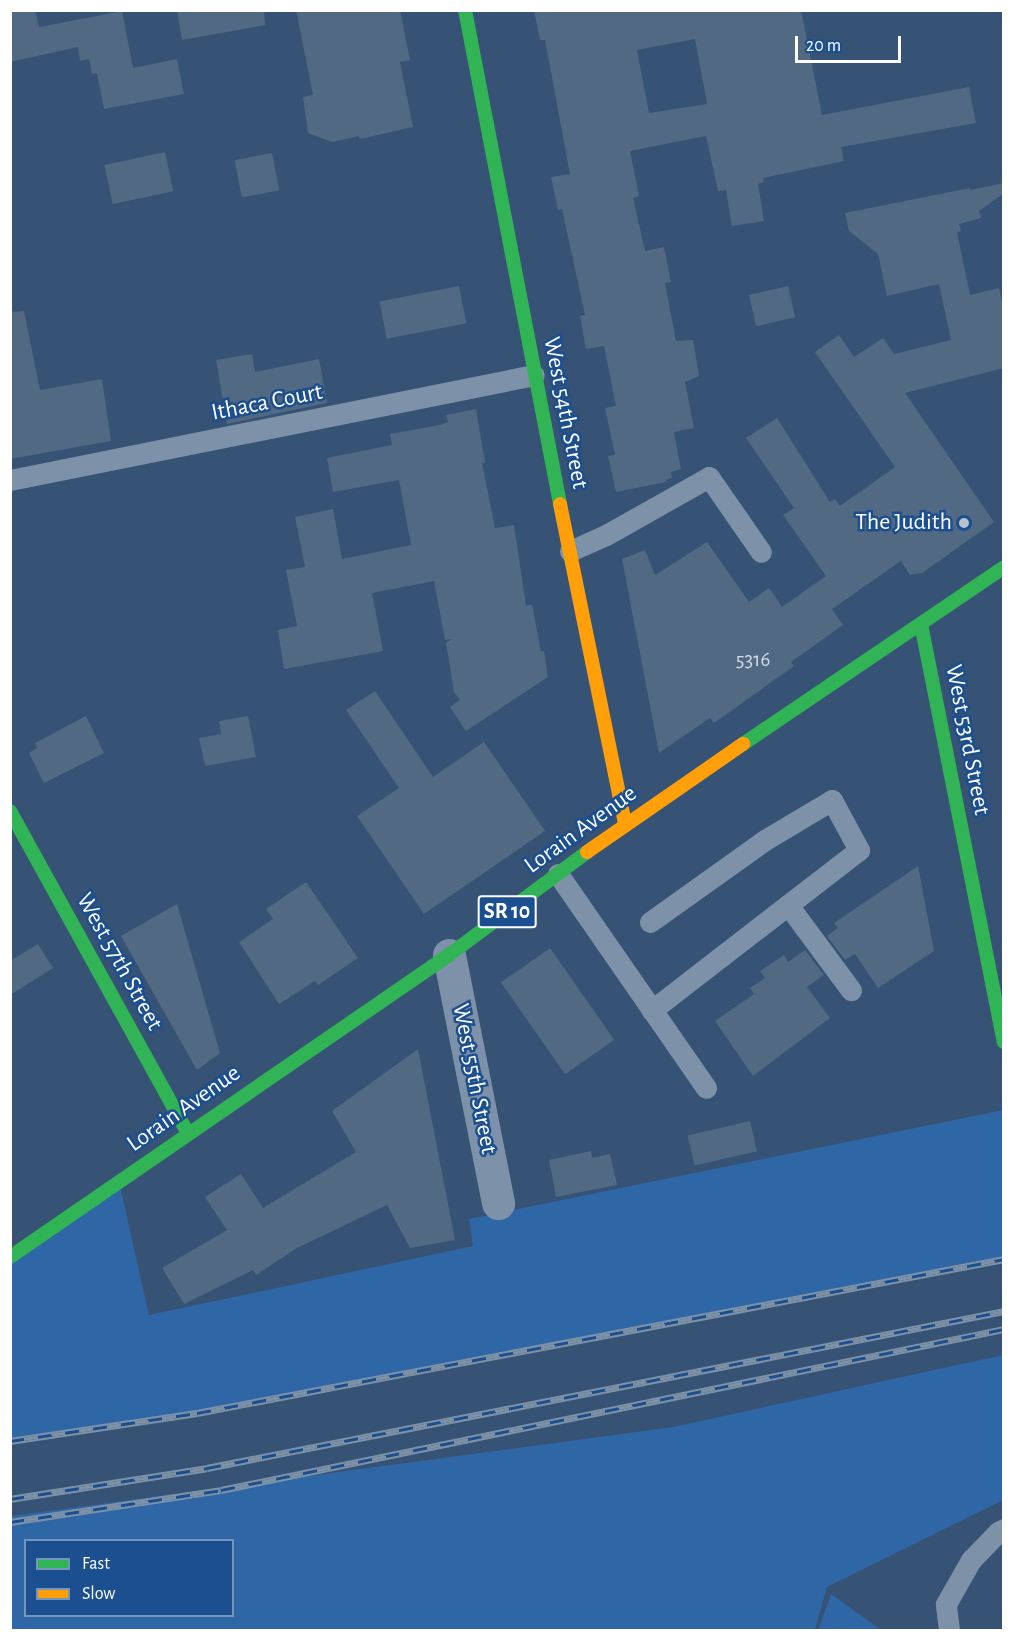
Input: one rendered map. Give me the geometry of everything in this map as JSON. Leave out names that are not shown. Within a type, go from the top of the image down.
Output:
[{"type":"street","name":"West 54th Street","points":[[465,10],[534,375],[625,824]]},
{"type":"street","name":"Lorain Avenue","points":[[10,1257],[449,955],[625,824],[1004,567]]},
{"type":"street","name":"West 53rd Street","points":[[921,624],[1004,1042]]},
{"type":"street","name":"West 57th Street","points":[[10,811],[188,1134]]},
{"type":"street","name":"West 55th Street","points":[[449,955],[498,1203]]},
{"type":"lane","name":"Ithaca Court","points":[[10,480],[534,375]]},
{"type":"lane","points":[[570,551],[606,535],[709,477],[761,552]]},
{"type":"lane","points":[[650,922],[774,835],[832,800],[859,850],[652,1010]]},
{"type":"lane","points":[[558,874],[706,1088]]},
{"type":"lane","points":[[788,905],[851,990]]},
{"type":"lane","points":[[949,1630],[946,1604],[971,1560],[998,1532],[1004,1529]]},
{"type":"shaded area","points":[[1003,1110],[1003,1259],[197,1413],[11,1441],[11,1257],[119,1181],[149,1315],[473,1246],[469,1219]]},
{"type":"shaded area","points":[[1003,1355],[1003,1500],[827,1587],[815,1630],[11,1630],[11,1516],[673,1427]]},
{"type":"shaded area","points":[[831,1594],[877,1627],[881,1630],[818,1630]]},
{"type":"building","points":[[10,10],[35,10],[39,27],[122,11],[133,68],[177,59],[184,94],[104,109],[97,73],[92,74],[89,59],[80,61],[78,47],[10,62]]},
{"type":"building","points":[[177,10],[264,10],[265,25],[182,40]]},
{"type":"building","points":[[296,10],[400,10],[410,60],[400,62],[413,127],[360,139],[359,136],[332,142],[308,133],[303,97],[313,95]]},
{"type":"building","points":[[534,10],[801,10],[822,115],[969,87],[976,123],[841,147],[844,161],[763,178],[764,182],[758,184],[764,221],[732,226],[726,190],[718,191],[706,136],[630,151],[639,196],[633,198],[645,251],[664,247],[671,282],[665,283],[676,341],[693,340],[699,376],[685,382],[694,428],[674,432],[681,469],[671,472],[672,478],[666,482],[616,492],[608,456],[615,455],[605,408],[616,406],[604,346],[586,349],[580,316],[585,315],[562,209],[558,210],[551,177],[570,174],[545,40],[540,40]],"holes":[[[695,39],[707,104],[649,113],[637,50]]]},
{"type":"building","points":[[165,152],[173,191],[113,204],[104,165]]},
{"type":"building","points":[[272,153],[279,190],[242,198],[235,160]]},
{"type":"building","points":[[1004,183],[1004,193],[979,211],[981,218],[959,224],[961,231],[957,232],[970,295],[999,288],[1004,311],[1004,368],[905,393],[994,522],[922,573],[910,575],[901,561],[832,609],[843,625],[791,662],[794,666],[714,723],[710,718],[659,753],[622,559],[645,550],[655,575],[707,542],[749,602],[769,588],[782,607],[826,576],[783,515],[794,508],[746,438],[777,418],[830,502],[835,499],[840,506],[895,467],[815,352],[839,335],[854,357],[883,338],[894,354],[951,340],[939,284],[887,296],[878,254],[849,231],[845,213]]},
{"type":"building","points":[[459,286],[466,323],[387,339],[379,301]]},
{"type":"building","points":[[788,286],[795,317],[756,326],[749,295]]},
{"type":"building","points":[[24,311],[40,390],[102,379],[111,441],[10,459],[10,312]]},
{"type":"building","points":[[252,354],[255,372],[319,359],[327,403],[227,424],[216,360]]},
{"type":"building","points":[[476,409],[485,462],[482,463],[495,528],[514,525],[526,606],[532,604],[548,677],[466,731],[450,707],[460,700],[454,692],[446,643],[452,639],[445,640],[434,581],[372,593],[383,651],[284,669],[278,630],[297,626],[286,570],[305,567],[295,517],[333,509],[342,559],[411,545],[399,480],[333,492],[327,458],[392,445],[390,434],[440,425],[448,422],[446,415]]},
{"type":"building","points":[[375,691],[433,777],[484,742],[545,831],[424,914],[357,816],[399,788],[346,710]]},
{"type":"building","points":[[86,716],[104,753],[44,783],[29,753],[37,748],[35,743]]},
{"type":"building","points":[[248,716],[256,757],[205,766],[199,738],[221,734],[219,721]]},
{"type":"building","points":[[918,866],[934,951],[878,988],[855,954],[845,960],[827,936],[838,928],[834,923]]},
{"type":"building","points":[[306,882],[358,958],[318,985],[315,981],[279,1004],[239,942],[273,919],[266,909]]},
{"type":"building","points":[[177,904],[220,1053],[197,1070],[121,936]]},
{"type":"building","points":[[38,944],[53,968],[10,995],[10,961]]},
{"type":"building","points":[[550,948],[614,1040],[565,1074],[501,982]]},
{"type":"building","points":[[805,950],[824,975],[807,987],[830,1018],[753,1076],[715,1021],[754,994],[750,988],[765,978],[760,971],[784,955],[788,962]]},
{"type":"building","points":[[418,1049],[455,1240],[410,1248],[387,1205],[297,1248],[256,1275],[253,1270],[184,1304],[162,1268],[227,1230],[205,1197],[241,1174],[263,1208],[356,1152],[332,1111]]},
{"type":"building","points":[[750,1121],[757,1151],[695,1166],[688,1135]]},
{"type":"building","points":[[591,1151],[592,1158],[610,1154],[617,1185],[556,1197],[549,1160]]},
{"type":"railway","points":[[10,1441],[197,1413],[1004,1259]]},
{"type":"railway","points":[[10,1499],[207,1468],[1004,1311]]},
{"type":"railway","points":[[10,1522],[221,1490],[1004,1329]]},
{"type":"traffic: fast","points":[[465,10],[560,504]]},
{"type":"traffic: fast","points":[[743,744],[1004,567]]},
{"type":"traffic: fast","points":[[921,624],[1004,1042]]},
{"type":"traffic: fast","points":[[10,811],[188,1134]]},
{"type":"traffic: fast","points":[[10,1257],[449,955],[587,852]]},
{"type":"traffic: slow","points":[[560,504],[625,824]]},
{"type":"traffic: slow","points":[[587,852],[743,744]]},
{"type":"place","name":"The Judith","points":[[964,523]]}]
